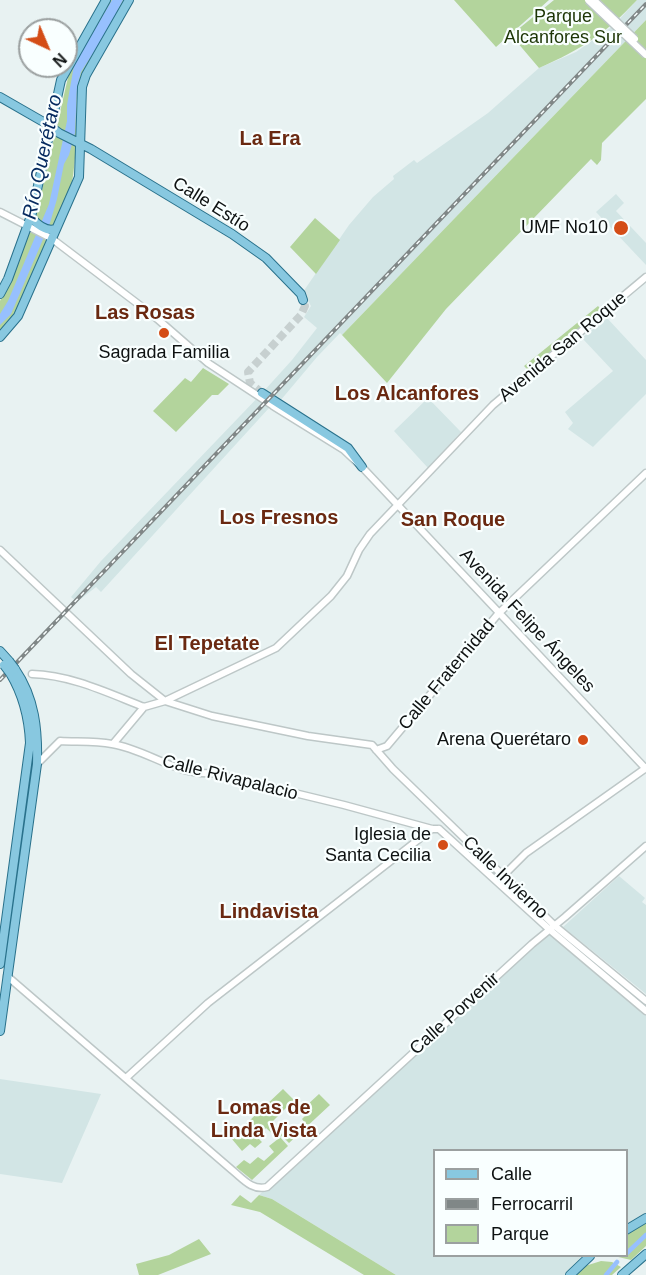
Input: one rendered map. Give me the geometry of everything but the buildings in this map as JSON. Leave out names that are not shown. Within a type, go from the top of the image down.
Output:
[{"type":"main road","points":[[0,294],[33,223],[61,80],[106,0]]},
{"type":"main road","points":[[0,337],[18,316],[51,233],[79,177],[78,143],[82,87],[86,75],[129,0]]},
{"type":"main road","name":"Calle Estío","points":[[0,97],[232,234],[266,258],[301,294],[303,300]]},
{"type":"main road","points":[[33,223],[51,233]]},
{"type":"main road","name":"Avenida Felipe Ángeles","points":[[262,393],[348,448],[362,467]]},
{"type":"main road","points":[[0,1030],[34,788],[38,739],[26,687],[2,657]]},
{"type":"main road","points":[[0,964],[23,786],[29,760],[29,728],[13,672]]},
{"type":"main road","points":[[23,786],[27,784],[34,788]]},
{"type":"main road","points":[[628,1229],[646,1218]]},
{"type":"main road","points":[[622,1275],[646,1254]]},
{"type":"main road","points":[[570,1275],[589,1257]]},
{"type":"street","points":[[588,0],[646,55]]},
{"type":"street","points":[[594,0],[646,50]]},
{"type":"street","points":[[0,212],[33,223]]},
{"type":"street","name":"Avenida Felipe Ángeles","points":[[51,233],[208,363],[344,450],[646,769]]},
{"type":"street","name":"Avenida San Roque","points":[[144,706],[165,701],[276,648],[342,583],[370,534],[493,405],[646,277]]},
{"type":"street","name":"Calle Fraternidad","points":[[374,747],[387,746],[498,614],[646,473]]},
{"type":"street","points":[[0,550],[131,675],[165,701],[212,716],[374,747]]},
{"type":"street","points":[[32,675],[69,679],[144,706],[113,744]]},
{"type":"street","name":"Calle Rivapalacio","points":[[37,764],[60,741],[113,744],[167,764],[203,774],[212,773],[435,829]]},
{"type":"street","name":"Calle Invierno","points":[[374,747],[522,894],[553,928],[646,1011]]},
{"type":"street","points":[[503,876],[526,853],[646,769]]},
{"type":"street","points":[[6,976],[126,1078],[208,1003],[446,821]]},
{"type":"street","name":"Calle Invierno","points":[[435,829],[517,899],[646,1001]]},
{"type":"street","name":"Calle Porvenir","points":[[126,1078],[254,1188],[267,1187],[532,944],[646,846]]},
{"type":"street","points":[[517,899],[522,894]]},
{"type":"shaded area","points":[[637,0],[646,0],[646,20],[342,335],[340,333],[317,357],[280,401],[276,401],[269,408],[101,592],[96,587],[77,602],[71,597],[101,561],[263,392],[317,328],[304,317],[311,306],[303,292],[349,225],[373,197],[394,179],[393,176],[414,160],[417,163],[488,113],[539,68],[576,52],[613,26]]},
{"type":"shaded area","name":"UMF No10","points":[[616,194],[624,203],[616,211],[646,243],[646,265],[596,212]]},
{"type":"shaded area","points":[[607,318],[646,360],[646,394],[593,447],[568,429],[573,423],[565,412],[613,371],[582,338]]},
{"type":"shaded area","points":[[428,398],[461,432],[428,468],[394,431]]},
{"type":"shaded area","points":[[619,876],[645,898],[642,902],[646,905],[646,994],[563,927]]},
{"type":"shaded area","points":[[550,930],[646,1011],[646,1218],[628,1229],[628,1149],[433,1149],[433,1257],[589,1257],[570,1275],[396,1275],[272,1199],[259,1195]]},
{"type":"shaded area","points":[[0,1079],[101,1094],[62,1183],[0,1174]]},
{"type":"green space","points":[[110,0],[126,0],[93,53],[79,84],[76,150],[69,193],[21,300],[0,333],[0,301],[35,220],[68,78],[78,78],[78,55]]},
{"type":"green space","points":[[454,0],[549,0],[496,47]]},
{"type":"green space","name":"Parque Alcanfores Sur","points":[[554,0],[637,0],[614,23],[592,40],[539,68],[511,35]]},
{"type":"green space","points":[[646,20],[646,99],[602,143],[601,160],[597,165],[591,159],[446,309],[387,383],[342,335]]},
{"type":"green space","points":[[315,218],[340,240],[316,274],[290,247]]},
{"type":"green space","points":[[598,306],[604,313],[530,372],[524,366]]},
{"type":"green space","points":[[203,368],[229,384],[218,395],[212,395],[176,432],[153,411],[185,378],[191,382]]},
{"type":"green space","points":[[283,1089],[294,1100],[270,1124],[283,1135],[289,1129],[294,1133],[305,1123],[302,1119],[310,1111],[306,1106],[319,1094],[330,1105],[289,1143],[282,1136],[280,1137],[288,1146],[252,1180],[236,1167],[244,1160],[250,1164],[258,1157],[264,1161],[274,1152],[269,1146],[278,1139],[266,1128],[257,1137],[262,1142],[255,1148],[250,1144],[242,1151],[231,1138]]},
{"type":"green space","points":[[240,1195],[251,1203],[259,1195],[272,1199],[396,1275],[364,1275],[260,1212],[231,1205]]},
{"type":"green space","points":[[646,1221],[646,1246],[631,1260],[618,1257],[628,1257],[628,1232]]},
{"type":"green space","points":[[199,1239],[211,1254],[158,1275],[139,1275],[136,1264],[169,1255]]},
{"type":"green space","points":[[601,1261],[612,1262],[621,1267],[612,1275],[576,1275],[585,1266]]},
{"type":"water","points":[[112,0],[123,0],[106,33],[81,72],[77,88],[75,133],[64,164],[50,223],[11,314],[0,325],[0,314],[8,301],[49,204],[67,121],[72,78],[78,78],[78,58]]},
{"type":"waterway","points":[[628,1252],[646,1235]]},
{"type":"waterway","points":[[606,1275],[617,1262]]},
{"type":"tunnel","points":[[262,393],[250,383],[248,372],[301,315],[305,306],[303,300]]},
{"type":"railway","points":[[0,680],[646,4]]},
{"type":"place","name":"UMF No10","points":[[621,228]]},
{"type":"place","name":"Sagrada Familia","points":[[164,333]]},
{"type":"place","name":"Arena Querétaro","points":[[583,740]]},
{"type":"place","name":"Iglesia de Santa Cecilia","points":[[443,845]]},
{"type":"district","name":"La Era","points":[[270,139]]},
{"type":"district","name":"Las Rosas","points":[[145,313]]},
{"type":"district","name":"Los Alcanfores","points":[[407,394]]},
{"type":"district","name":"Los Fresnos","points":[[279,518]]},
{"type":"district","name":"San Roque","points":[[453,520]]},
{"type":"district","name":"El Tepetate","points":[[207,644]]},
{"type":"district","name":"Lindavista","points":[[269,912]]},
{"type":"district","name":"Lomas de Linda Vista","points":[[264,1120]]},
{"type":"water label","name":"Río Querétaro","points":[[43,157]]}]
